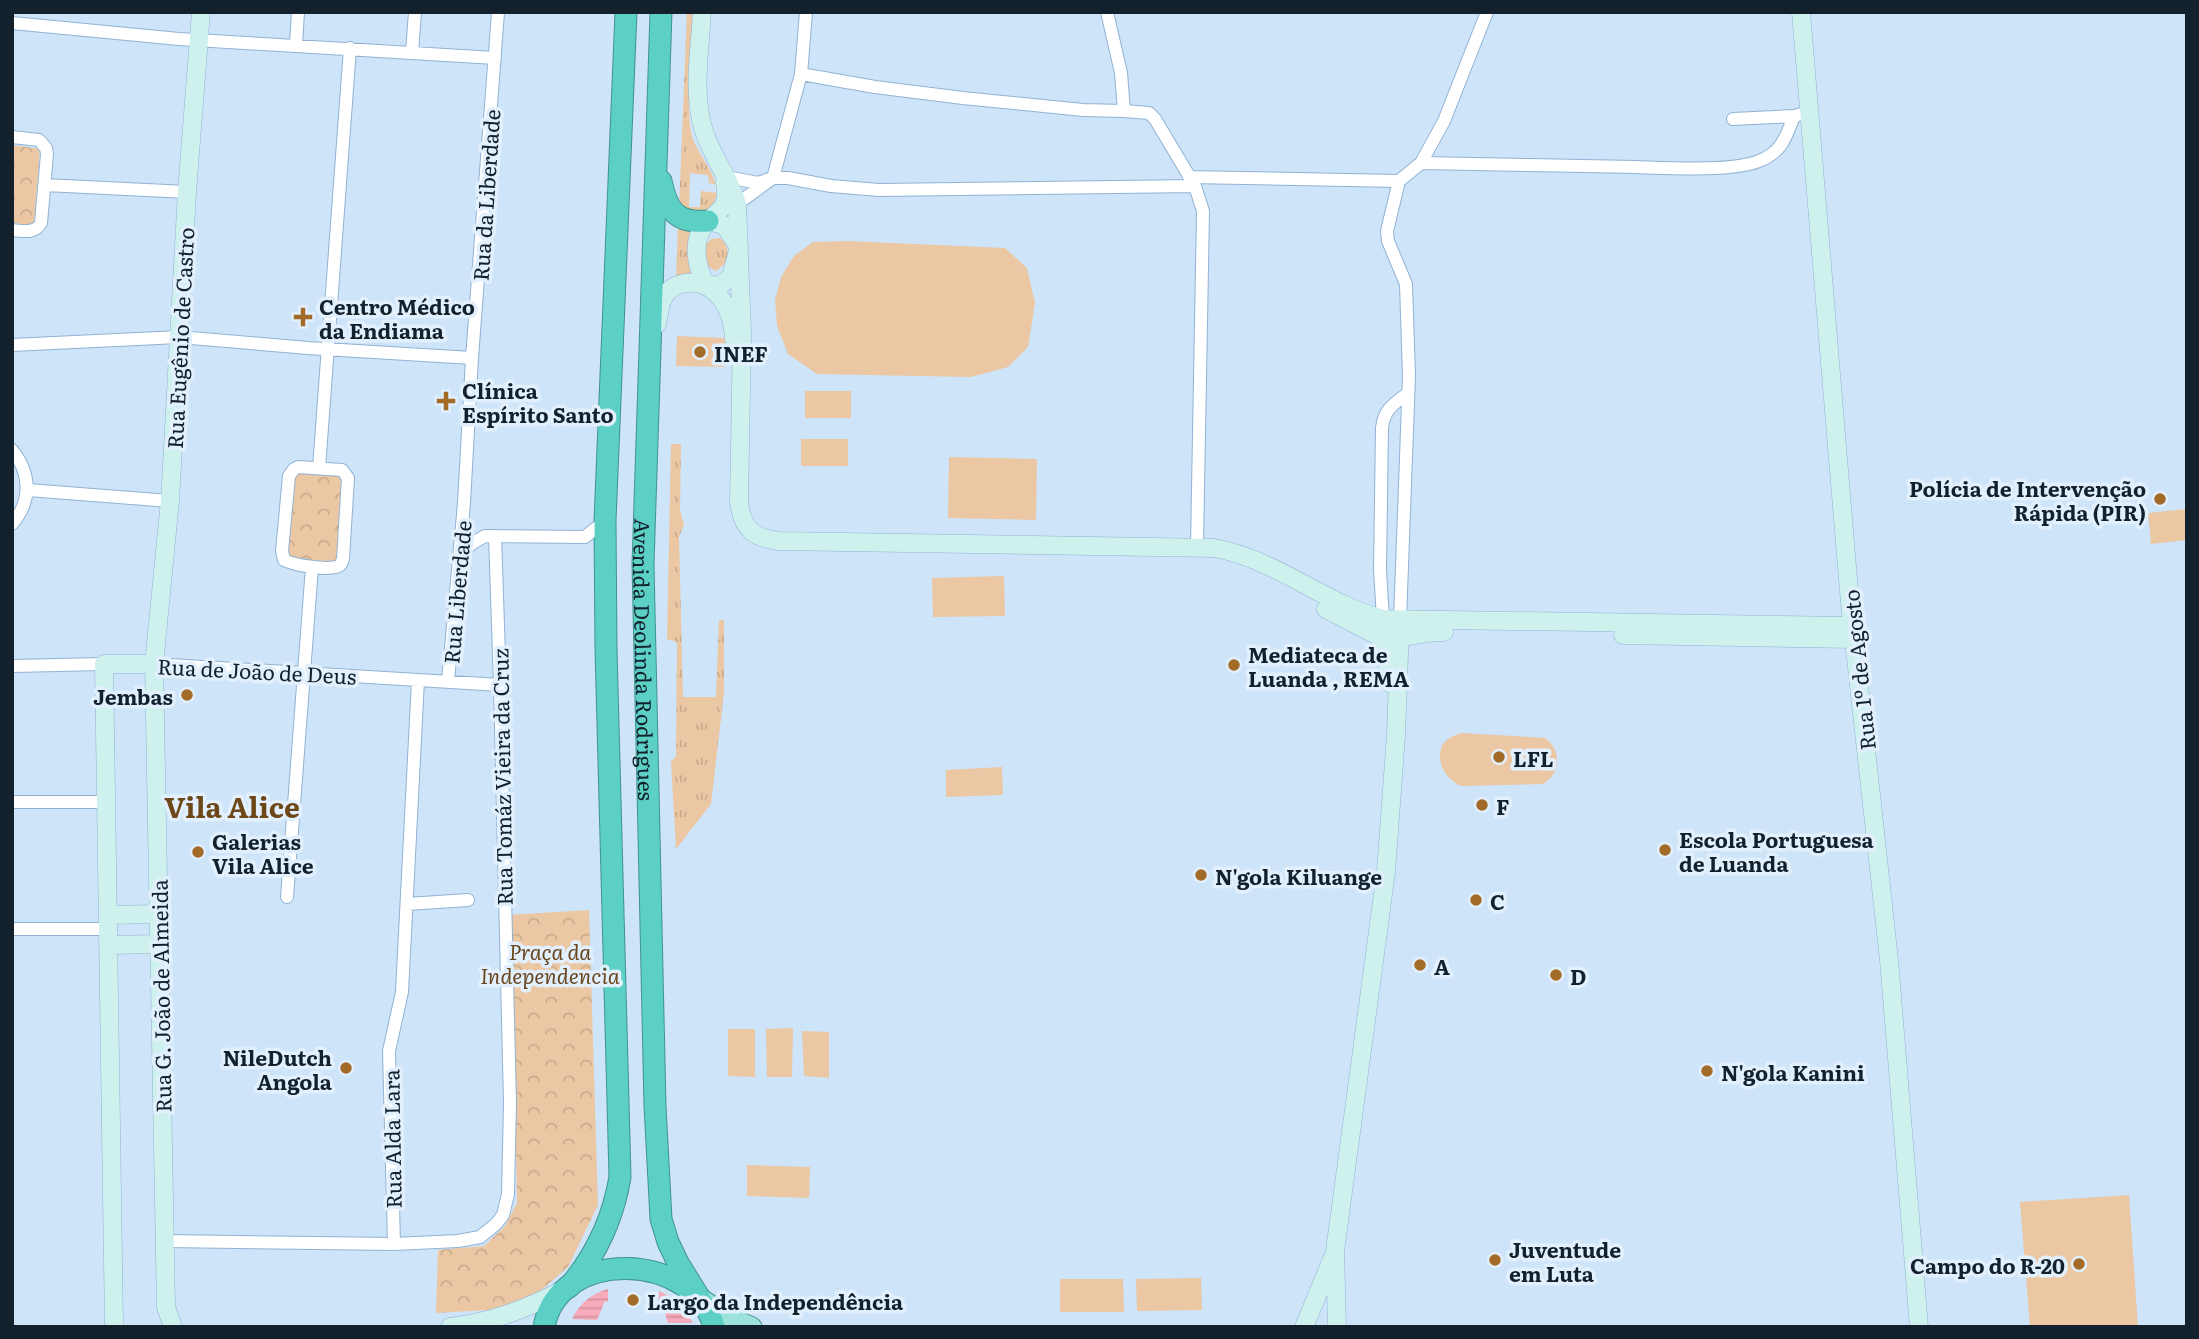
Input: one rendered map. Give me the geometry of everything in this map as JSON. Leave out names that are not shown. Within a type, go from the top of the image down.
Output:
[{"type":"highway","name":"Avenida Deolinda Rodrigues","points":[[544,1327],[558,1296],[589,1263],[616,1202],[620,1177],[605,521],[626,12]]},
{"type":"highway","name":"Avenida Deolinda Rodrigues","points":[[661,12],[643,564],[659,1192],[661,1219],[668,1242],[711,1314],[714,1327]]},
{"type":"highway","points":[[656,150],[665,199],[671,210],[681,218],[708,221]]},
{"type":"highway","points":[[569,1286],[599,1272],[634,1267],[670,1277],[699,1297]]},
{"type":"main road","points":[[699,1297],[725,1315],[752,1327]]},
{"type":"street","name":"Rua Eugênio de Castro","points":[[154,664],[170,501],[187,191],[201,12]]},
{"type":"street","points":[[296,45],[298,12]]},
{"type":"street","points":[[412,53],[415,12]]},
{"type":"street","name":"Rua da Liberdade","points":[[464,503],[498,12]]},
{"type":"street","points":[[702,12],[700,112],[708,142],[724,171],[737,204],[742,334],[739,503],[745,524],[757,536],[779,541],[1197,546],[1248,556],[1391,629]]},
{"type":"street","points":[[737,204],[773,178],[801,74],[806,12]]},
{"type":"street","points":[[1107,12],[1121,73],[1124,111]]},
{"type":"street","points":[[1396,735],[1390,676],[1391,629],[1408,393],[1406,284],[1388,241],[1387,231],[1399,181],[1421,163],[1448,112],[1472,44],[1487,12]]},
{"type":"street","name":"Rua 1º de Agosto","points":[[1801,12],[1801,114],[1889,960],[1919,1327]]},
{"type":"street","points":[[12,23],[199,40],[495,58]]},
{"type":"street","points":[[319,468],[350,48]]},
{"type":"street","points":[[801,74],[963,98],[1083,110],[1149,113],[1155,119],[1192,181],[1203,211],[1197,546]]},
{"type":"street","points":[[1421,163],[1681,168],[1739,165],[1759,161],[1784,144],[1801,114]]},
{"type":"street","points":[[1733,119],[1801,114]]},
{"type":"street","points":[[12,137],[39,140],[47,154],[39,227],[30,231],[12,230]]},
{"type":"street","points":[[724,171],[758,184],[773,178],[798,179],[831,186],[879,190],[1192,181],[1399,181]]},
{"type":"street","points":[[724,171],[725,202],[700,233],[697,253],[699,270],[705,284],[718,294],[724,303],[734,333],[732,517],[737,532],[752,547],[774,551],[1211,558],[1237,564],[1261,574],[1350,623],[1372,642],[1390,676]]},
{"type":"street","points":[[45,185],[187,191]]},
{"type":"street","points":[[648,369],[660,305],[665,295],[680,284],[719,286],[731,277],[739,247],[728,229],[719,222],[708,221]]},
{"type":"street","points":[[12,345],[179,337],[472,358]]},
{"type":"street","points":[[1337,1327],[1335,1251],[1386,872],[1396,735],[1391,629],[1380,570],[1382,428],[1383,416],[1389,407],[1408,393]]},
{"type":"street","points":[[12,450],[24,468],[28,490],[23,508],[12,524]]},
{"type":"street","points":[[298,467],[319,468],[342,470],[349,483],[343,559],[341,565],[336,568],[284,560],[282,551],[291,472],[298,467]]},
{"type":"street","points":[[28,490],[170,501]]},
{"type":"street","points":[[464,503],[471,524],[490,536]]},
{"type":"street","name":"Rua Liberdade","points":[[448,681],[464,503]]},
{"type":"street","points":[[460,556],[471,544],[490,536],[585,537],[605,521]]},
{"type":"street","name":"Rua Tomáz Vieira da Cruz","points":[[165,1241],[394,1244],[458,1241],[480,1237],[496,1224],[506,1206],[510,1103],[500,685],[490,536]]},
{"type":"street","points":[[585,537],[605,555]]},
{"type":"street","points":[[287,897],[312,566]]},
{"type":"street","points":[[1350,623],[1391,629],[1854,632]]},
{"type":"street","points":[[104,664],[114,1327]]},
{"type":"street","name":"Rua de João de Deus","points":[[12,666],[154,664],[304,671],[500,685]]},
{"type":"street","name":"Rua G. João de Almeida","points":[[154,664],[166,1307],[173,1327]]},
{"type":"street","name":"Rua Alda Lara","points":[[394,1244],[389,1051],[402,992],[418,680]]},
{"type":"street","points":[[12,802],[106,802]]},
{"type":"street","points":[[407,904],[468,900]]},
{"type":"street","points":[[108,930],[159,914]]},
{"type":"street","points":[[12,929],[108,930],[159,944]]},
{"type":"street","points":[[1304,1327],[1335,1251]]},
{"type":"street","points":[[450,1327],[485,1322],[516,1313],[569,1286]]},
{"type":"green space","points":[[687,12],[693,12],[689,111],[691,132],[716,185],[709,183],[708,175],[690,173],[689,207],[700,207],[701,191],[717,193],[713,206],[703,214],[679,208]]},
{"type":"green space","points":[[12,145],[40,149],[34,225],[12,223]]},
{"type":"green space","points":[[678,227],[694,230],[694,276],[676,279]]},
{"type":"green space","points":[[720,238],[726,246],[728,256],[724,265],[715,271],[707,265],[704,246],[711,239]]},
{"type":"green space","points":[[813,242],[1005,248],[1027,268],[1035,303],[1028,347],[1008,367],[971,377],[817,374],[788,354],[777,326],[775,300],[781,277],[794,256]]},
{"type":"green space","name":"INEF","points":[[677,336],[725,338],[724,367],[676,366]]},
{"type":"green space","points":[[805,391],[851,391],[851,418],[805,418]]},
{"type":"green space","points":[[801,439],[848,439],[848,466],[801,466]]},
{"type":"green space","points":[[671,444],[681,444],[680,511],[684,524],[679,537],[683,697],[716,697],[719,620],[724,620],[724,693],[711,804],[676,849],[671,762],[676,756],[677,642],[667,639]]},
{"type":"green space","points":[[949,457],[1037,459],[1036,520],[948,518]]},
{"type":"green space","points":[[293,471],[344,476],[338,564],[284,559]]},
{"type":"green space","points":[[2187,509],[2187,540],[2151,544],[2148,513]]},
{"type":"green space","points":[[1004,576],[1005,616],[933,617],[932,578]]},
{"type":"green space","name":"LFL","points":[[1462,733],[1545,738],[1557,755],[1556,768],[1543,784],[1461,786],[1446,775],[1440,757],[1443,744]]},
{"type":"green space","points":[[1002,767],[1003,795],[946,797],[946,770]]},
{"type":"green space","name":"Praça da Independencia","points":[[589,910],[598,1205],[568,1267],[530,1300],[489,1310],[436,1313],[438,1250],[484,1246],[505,1226],[517,1203],[507,915]]},
{"type":"green space","points":[[793,1028],[792,1077],[767,1077],[766,1029]]},
{"type":"green space","points":[[728,1029],[755,1029],[755,1077],[728,1076]]},
{"type":"green space","points":[[802,1031],[829,1032],[829,1078],[804,1076]]},
{"type":"green space","points":[[747,1165],[810,1167],[809,1198],[747,1196]]},
{"type":"green space","name":"Campo do R-20","points":[[2129,1195],[2138,1327],[2030,1327],[2020,1202]]},
{"type":"green space","points":[[1201,1278],[1202,1310],[1137,1311],[1136,1279]]},
{"type":"green space","points":[[1060,1279],[1123,1279],[1124,1312],[1060,1312]]},
{"type":"shaded area","points":[[608,1289],[608,1302],[605,1301],[597,1320],[572,1319],[587,1300]]},
{"type":"shaded area","points":[[659,1291],[679,1301],[693,1323],[668,1323],[662,1304],[658,1304]]},
{"type":"place","name":"Centro Médico da Endiama","points":[[303,317]]},
{"type":"place","name":"INEF","points":[[700,352]]},
{"type":"place","name":"Clínica Espírito Santo","points":[[446,401]]},
{"type":"place","name":"Polícia de Intervenção Rápida (PIR)","points":[[2160,499]]},
{"type":"place","name":"Mediateca de Luanda , REMA","points":[[1234,665]]},
{"type":"place","name":"Jembas","points":[[187,695]]},
{"type":"place","name":"LFL","points":[[1499,757]]},
{"type":"place","name":"F","points":[[1482,805]]},
{"type":"place","name":"Escola Portuguesa de Luanda","points":[[1665,850]]},
{"type":"place","name":"Galerias Vila Alice","points":[[198,852]]},
{"type":"place","name":"N'gola Kiluange","points":[[1201,875]]},
{"type":"place","name":"C","points":[[1476,900]]},
{"type":"place","name":"A","points":[[1420,965]]},
{"type":"place","name":"D","points":[[1556,975]]},
{"type":"place","name":"NileDutch Angola","points":[[346,1068]]},
{"type":"place","name":"N'gola Kanini","points":[[1707,1071]]},
{"type":"place","name":"Juventude em Luta","points":[[1495,1260]]},
{"type":"place","name":"Campo do R-20","points":[[2079,1264]]},
{"type":"place","name":"Largo da Independência","points":[[633,1300]]},
{"type":"district","name":"Vila Alice","points":[[232,806]]}]
